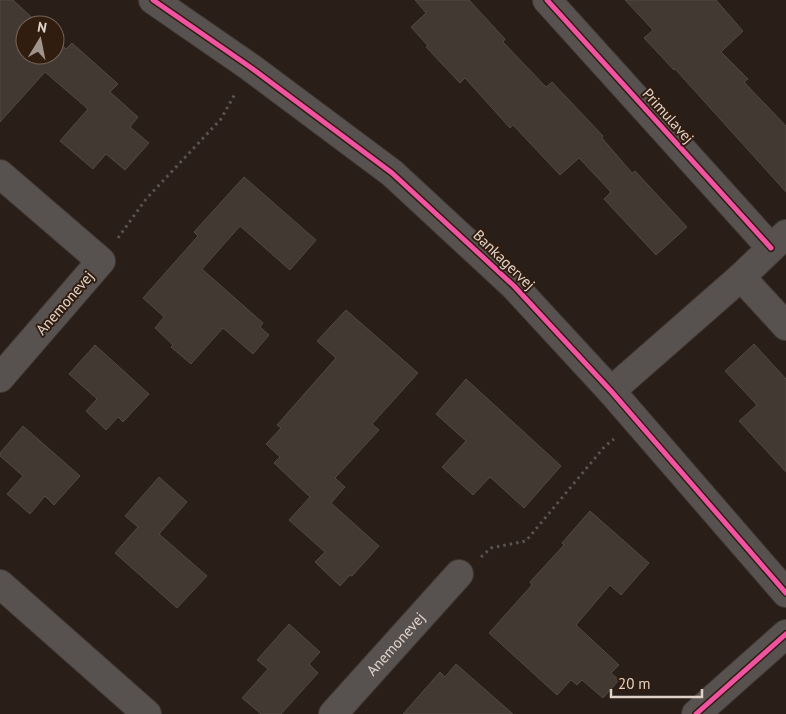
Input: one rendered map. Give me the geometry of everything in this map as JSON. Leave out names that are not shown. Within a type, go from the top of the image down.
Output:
[{"type":"street","name":"Bankagervej","points":[[153,0],[250,67],[392,173],[514,286],[611,391],[786,593]]},
{"type":"street","name":"Primulavej","points":[[547,0],[778,241],[611,391]]},
{"type":"street","name":"Anemonevej","points":[[0,174],[101,261],[0,378]]},
{"type":"street","points":[[741,276],[786,326]]},
{"type":"street","name":"Anemonevej","points":[[333,714],[459,574]]},
{"type":"street","points":[[0,584],[147,714]]},
{"type":"street","points":[[696,714],[786,634]]},
{"type":"path","points":[[101,261],[146,199],[220,119],[250,67]]},
{"type":"path","points":[[459,574],[491,548],[526,540],[605,446],[636,422]]},
{"type":"building","points":[[0,0],[13,0],[29,15],[15,15],[15,65],[65,65],[65,48],[72,43],[118,84],[110,92],[138,117],[130,127],[149,143],[125,170],[106,154],[93,169],[60,141],[88,109],[45,72],[0,122]]},
{"type":"building","points":[[415,0],[469,0],[505,39],[503,42],[546,87],[552,82],[603,136],[602,138],[632,173],[635,171],[687,227],[656,255],[604,199],[611,192],[579,158],[560,175],[513,125],[510,128],[465,78],[460,83],[426,47],[428,46],[411,27],[426,13]]},
{"type":"building","points":[[625,0],[716,0],[743,31],[721,52],[748,79],[744,82],[786,126],[786,192],[675,69],[644,38],[653,30]]},
{"type":"building","points":[[244,177],[316,240],[290,270],[240,226],[202,269],[263,323],[260,327],[269,335],[253,354],[223,328],[191,364],[171,347],[173,345],[155,328],[164,317],[143,298],[198,236],[194,232]]},
{"type":"building","points":[[346,310],[418,373],[372,424],[379,430],[335,478],[345,487],[331,503],[379,546],[352,576],[350,575],[340,586],[315,562],[325,552],[289,520],[310,497],[274,463],[280,457],[266,444],[281,428],[277,425],[336,358],[317,341]]},
{"type":"building","points":[[754,344],[786,379],[786,472],[739,421],[757,405],[725,371]]},
{"type":"building","points":[[95,345],[149,394],[123,422],[118,417],[106,430],[86,411],[97,399],[69,374]]},
{"type":"building","points":[[466,379],[561,466],[524,508],[490,477],[473,495],[442,467],[466,441],[436,414]]},
{"type":"building","points":[[23,426],[80,476],[54,505],[45,496],[30,514],[7,494],[23,476],[0,456],[0,453]]},
{"type":"building","points":[[159,477],[187,502],[159,534],[207,576],[177,608],[115,553],[138,527],[125,516]]},
{"type":"building","points":[[590,511],[649,563],[621,595],[610,585],[576,625],[619,665],[611,673],[619,680],[603,698],[582,680],[577,685],[571,680],[557,695],[489,633],[532,585],[530,582],[564,545],[562,543]]},
{"type":"building","points":[[289,624],[320,652],[309,664],[318,673],[281,714],[261,714],[242,698],[268,669],[257,660]]},
{"type":"building","points":[[456,664],[513,714],[403,714],[440,672],[445,677]]},
{"type":"cycle path","points":[[153,0],[250,67],[392,173],[514,286],[611,391],[786,593]]},
{"type":"cycle path","points":[[547,0],[771,248]]},
{"type":"cycle path","points":[[696,714],[786,634]]}]
